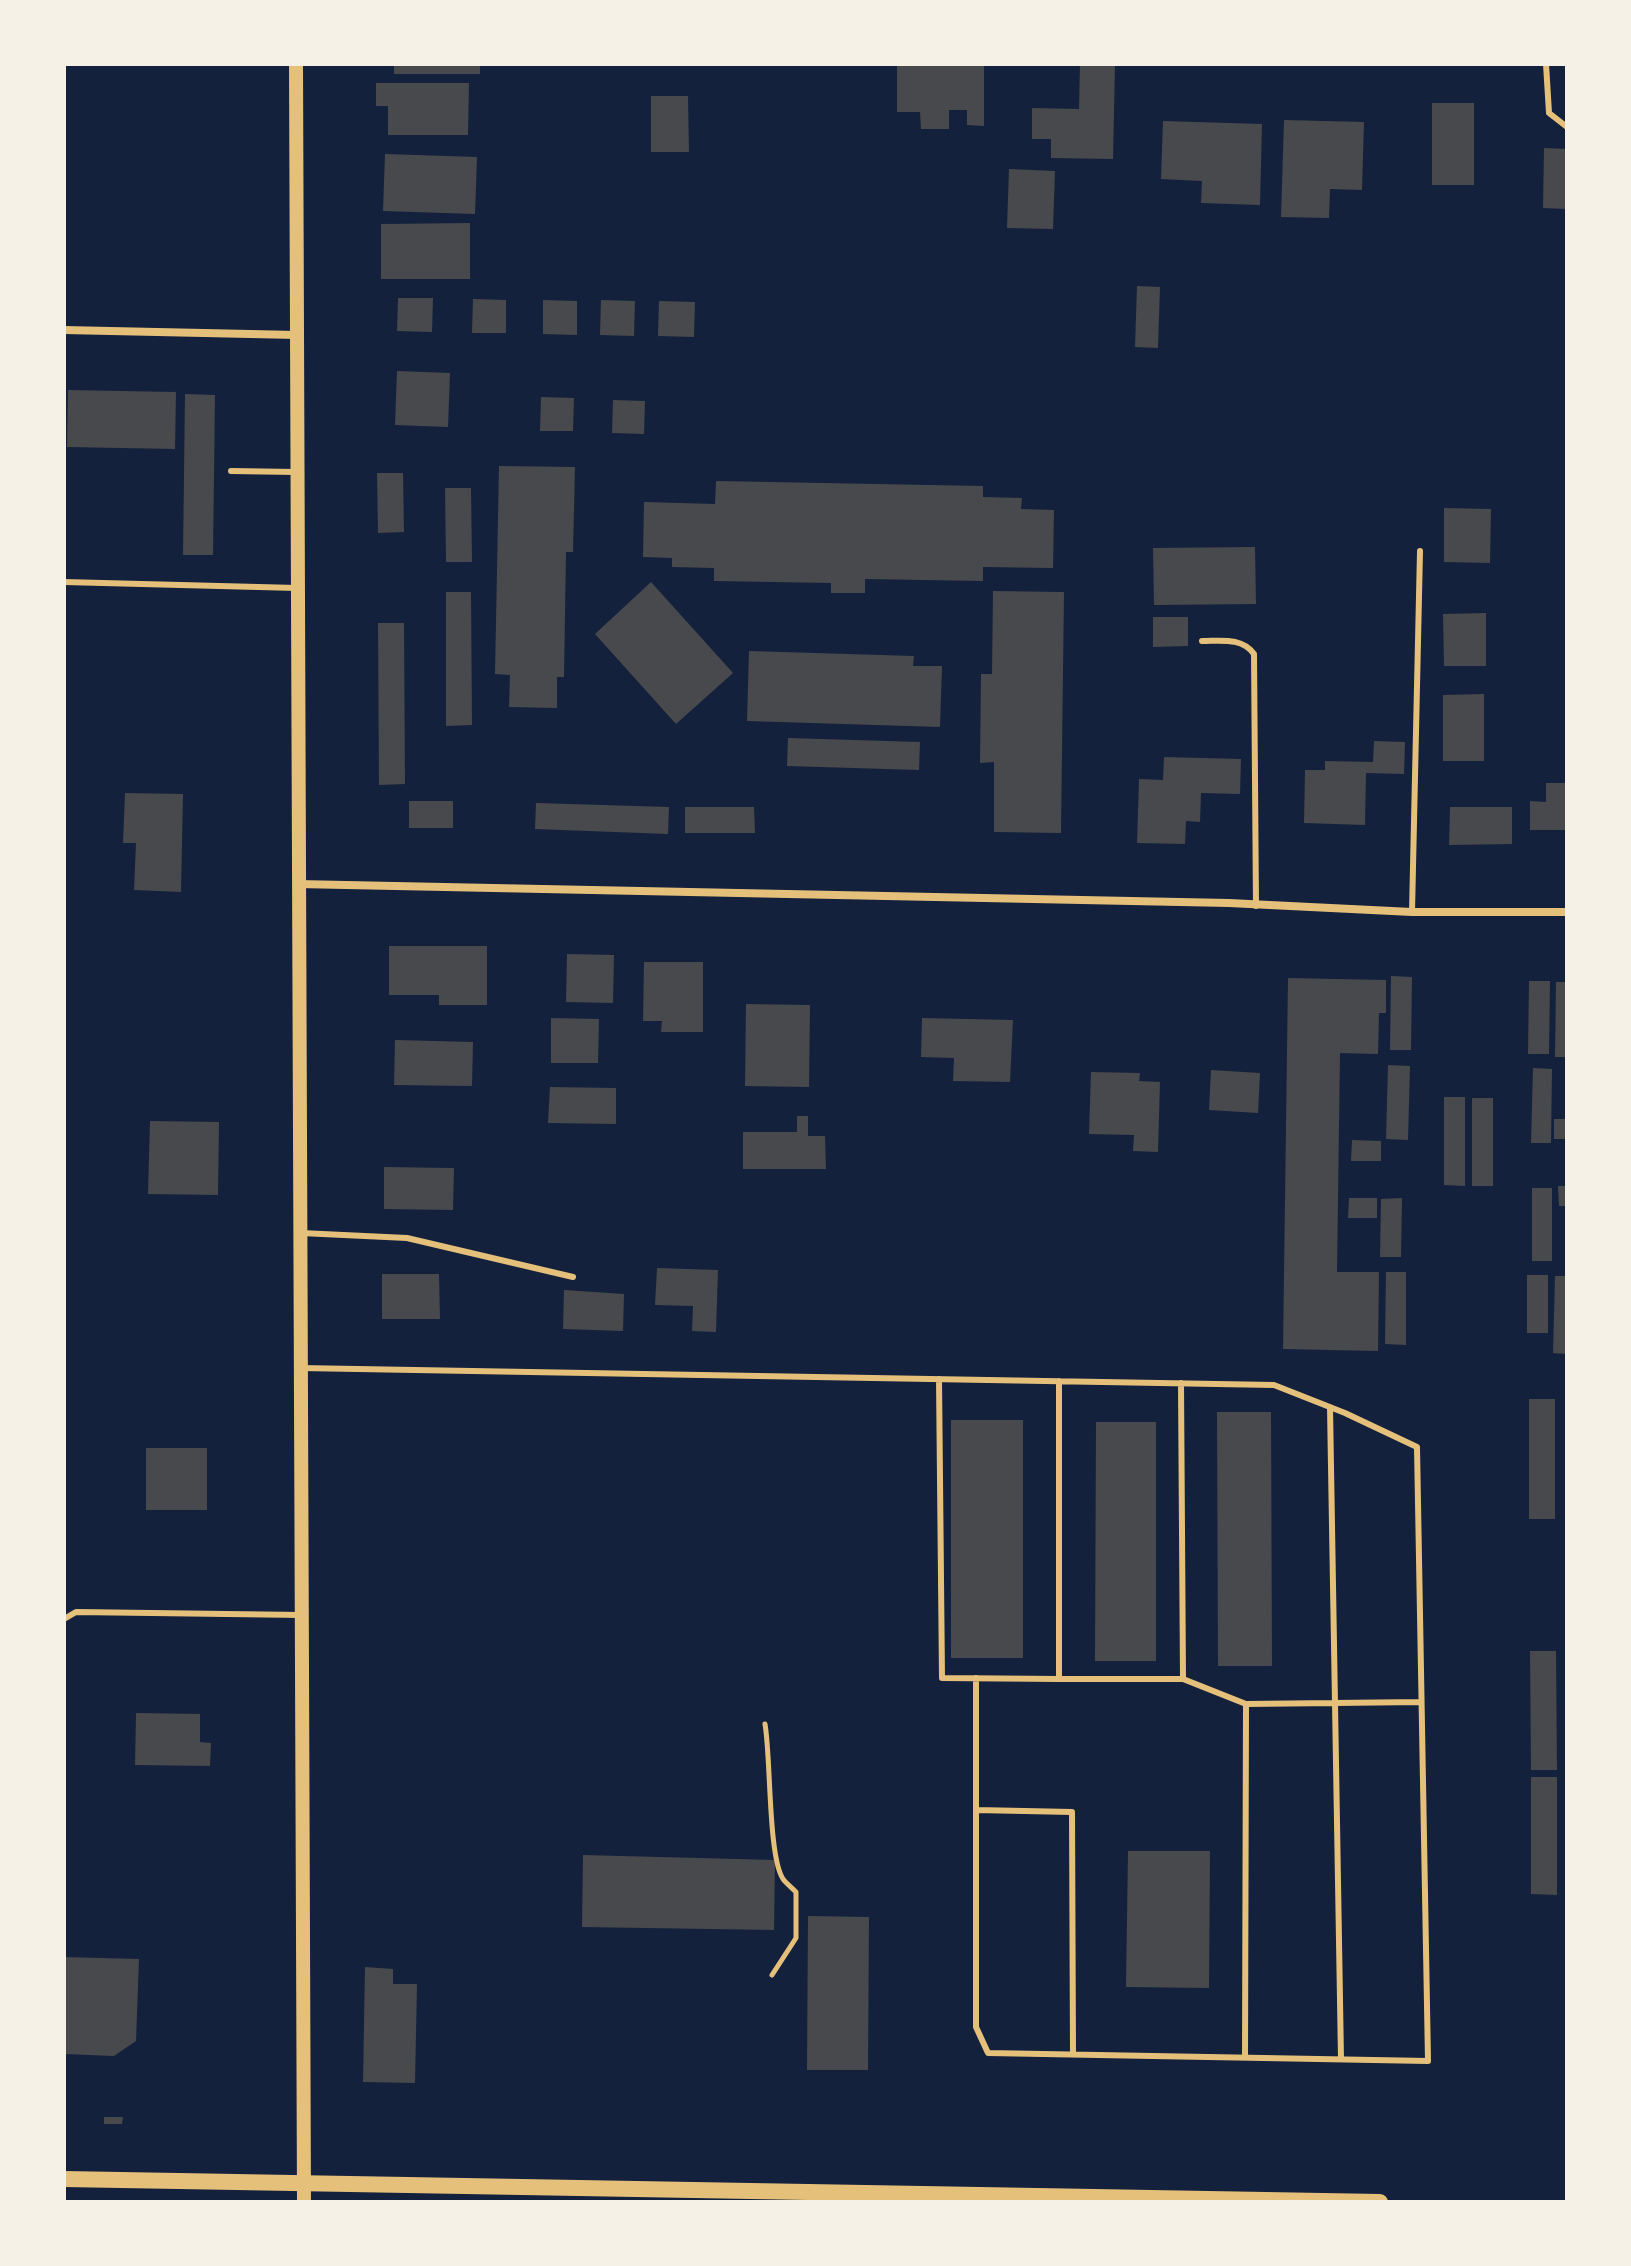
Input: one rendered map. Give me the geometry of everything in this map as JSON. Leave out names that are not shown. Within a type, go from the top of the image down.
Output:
[{"type":"main road","points":[[64,2179],[1380,2202]]},
{"type":"street","points":[[296,64],[304,2202]]},
{"type":"street","points":[[64,330],[297,335]]},
{"type":"street","points":[[297,884],[1412,912],[1567,912]]},
{"type":"lane","points":[[1546,64],[1549,113],[1567,127]]},
{"type":"lane","points":[[231,471],[297,472]]},
{"type":"lane","points":[[1412,912],[1420,551]]},
{"type":"lane","points":[[64,582],[297,588]]},
{"type":"lane","points":[[1202,641],[1233,641],[1248,647],[1254,654],[1256,906]]},
{"type":"lane","points":[[299,1233],[407,1238],[573,1277]]},
{"type":"lane","points":[[300,1368],[1274,1385],[1417,1447],[1428,2061],[988,2053],[976,2027],[976,1678]]},
{"type":"lane","points":[[939,1379],[942,1678],[1183,1679],[1246,1704],[1421,1702]]},
{"type":"lane","points":[[1059,1381],[1059,1679]]},
{"type":"lane","points":[[1181,1383],[1183,1679]]},
{"type":"lane","points":[[1330,1407],[1341,2059]]},
{"type":"lane","points":[[64,1619],[76,1612],[302,1615]]},
{"type":"lane","points":[[1245,2057],[1246,1704]]},
{"type":"lane","points":[[976,1810],[1072,1812],[1073,2054]]},
{"type":"path","points":[[765,1724],[771,1758],[773,1843],[781,1877],[796,1892],[796,1938],[772,1975]]},
{"type":"building","points":[[394,64],[480,64],[480,74],[394,74]]},
{"type":"building","points":[[897,64],[984,64],[984,126],[967,125],[967,110],[949,110],[949,129],[921,129],[920,112],[897,112]]},
{"type":"building","points":[[1080,64],[1115,64],[1113,159],[1051,158],[1051,139],[1032,139],[1032,108],[1079,109]]},
{"type":"building","points":[[376,83],[469,83],[468,135],[388,135],[388,106],[376,106]]},
{"type":"building","points":[[651,96],[688,96],[689,152],[651,152]]},
{"type":"building","points":[[1432,103],[1474,103],[1474,185],[1432,185]]},
{"type":"building","points":[[1284,120],[1364,122],[1362,190],[1330,189],[1329,218],[1281,217]]},
{"type":"building","points":[[1163,121],[1262,124],[1260,205],[1201,203],[1202,181],[1161,179]]},
{"type":"building","points":[[1544,148],[1567,149],[1567,209],[1543,208]]},
{"type":"building","points":[[385,154],[477,157],[475,214],[383,211]]},
{"type":"building","points":[[1009,169],[1055,171],[1053,229],[1007,228]]},
{"type":"building","points":[[470,223],[470,279],[381,279],[381,224]]},
{"type":"building","points":[[1137,286],[1160,287],[1158,348],[1135,347]]},
{"type":"building","points":[[398,298],[433,298],[432,332],[397,331]]},
{"type":"building","points":[[473,299],[506,300],[506,333],[472,333]]},
{"type":"building","points":[[543,300],[577,301],[577,335],[543,334]]},
{"type":"building","points":[[601,300],[635,301],[634,336],[600,335]]},
{"type":"building","points":[[659,301],[695,302],[694,337],[658,336]]},
{"type":"building","points":[[397,371],[450,373],[448,427],[395,425]]},
{"type":"building","points":[[68,390],[176,392],[175,449],[67,447]]},
{"type":"building","points":[[185,394],[215,395],[213,555],[183,555]]},
{"type":"building","points":[[541,397],[574,398],[573,431],[540,431]]},
{"type":"building","points":[[613,400],[645,401],[644,434],[612,433]]},
{"type":"building","points":[[499,466],[575,467],[573,552],[566,552],[564,677],[557,677],[557,708],[509,707],[510,675],[495,674]]},
{"type":"building","points":[[377,473],[403,473],[404,532],[378,533]]},
{"type":"building","points":[[716,481],[983,486],[983,497],[1022,498],[1021,509],[1054,510],[1053,568],[983,567],[983,581],[865,579],[865,593],[831,593],[831,583],[714,581],[714,568],[672,567],[672,558],[643,557],[644,502],[715,504]]},
{"type":"building","points":[[445,488],[471,488],[472,562],[446,562]]},
{"type":"building","points":[[1444,508],[1491,509],[1490,563],[1444,562]]},
{"type":"building","points":[[1255,547],[1256,604],[1154,605],[1153,548]]},
{"type":"building","points":[[651,582],[733,673],[676,724],[595,634]]},
{"type":"building","points":[[993,591],[1064,592],[1061,833],[994,832],[994,762],[980,763],[981,674],[992,674]]},
{"type":"building","points":[[446,592],[471,592],[472,725],[446,726]]},
{"type":"building","points":[[1486,613],[1486,666],[1444,666],[1443,614]]},
{"type":"building","points":[[1153,617],[1188,617],[1188,646],[1153,647]]},
{"type":"building","points":[[378,623],[404,623],[405,784],[379,785]]},
{"type":"building","points":[[749,651],[914,656],[913,666],[942,666],[940,727],[747,721]]},
{"type":"building","points":[[1484,694],[1484,761],[1443,761],[1443,695]]},
{"type":"building","points":[[788,738],[920,742],[919,770],[787,766]]},
{"type":"building","points":[[1374,741],[1405,742],[1404,774],[1366,773],[1365,825],[1304,823],[1305,770],[1325,770],[1325,761],[1373,762]]},
{"type":"building","points":[[1164,757],[1241,759],[1240,794],[1201,793],[1200,822],[1186,821],[1185,844],[1137,843],[1139,779],[1163,780]]},
{"type":"building","points":[[1546,783],[1567,783],[1567,830],[1530,830],[1530,801],[1546,802]]},
{"type":"building","points":[[125,793],[183,794],[181,892],[134,890],[136,843],[123,843]]},
{"type":"building","points":[[409,801],[453,801],[453,828],[409,828]]},
{"type":"building","points":[[536,803],[669,807],[668,834],[535,829]]},
{"type":"building","points":[[685,807],[754,807],[755,833],[685,833]]},
{"type":"building","points":[[1450,807],[1512,807],[1512,844],[1449,845]]},
{"type":"building","points":[[389,946],[487,946],[487,1005],[439,1005],[439,995],[389,995]]},
{"type":"building","points":[[567,954],[614,955],[613,1003],[566,1002]]},
{"type":"building","points":[[644,962],[703,962],[703,1032],[661,1032],[662,1021],[643,1021]]},
{"type":"building","points":[[1391,976],[1412,977],[1411,1050],[1390,1050]]},
{"type":"building","points":[[1288,978],[1386,980],[1386,1013],[1379,1013],[1378,1054],[1340,1053],[1337,1272],[1379,1272],[1378,1351],[1283,1349]]},
{"type":"building","points":[[1529,981],[1550,981],[1549,1054],[1528,1054]]},
{"type":"building","points":[[1556,982],[1567,982],[1567,1057],[1555,1057]]},
{"type":"building","points":[[746,1004],[810,1005],[809,1087],[745,1086]]},
{"type":"building","points":[[551,1018],[599,1019],[598,1063],[551,1063]]},
{"type":"building","points":[[922,1018],[1013,1020],[1010,1082],[953,1081],[954,1058],[921,1057]]},
{"type":"building","points":[[395,1040],[473,1042],[472,1086],[394,1085]]},
{"type":"building","points":[[1388,1065],[1410,1066],[1408,1140],[1386,1139]]},
{"type":"building","points":[[1533,1068],[1552,1069],[1551,1143],[1531,1143]]},
{"type":"building","points":[[1211,1070],[1260,1073],[1258,1113],[1209,1110]]},
{"type":"building","points":[[1091,1072],[1140,1073],[1139,1081],[1160,1082],[1158,1152],[1133,1151],[1134,1135],[1089,1134]]},
{"type":"building","points":[[550,1087],[616,1088],[616,1124],[548,1123]]},
{"type":"building","points":[[1444,1097],[1465,1097],[1465,1186],[1444,1185]]},
{"type":"building","points":[[1472,1098],[1493,1098],[1493,1186],[1472,1186]]},
{"type":"building","points":[[797,1116],[808,1116],[808,1136],[825,1136],[826,1169],[743,1169],[743,1132],[797,1132]]},
{"type":"building","points":[[1554,1119],[1567,1119],[1567,1139],[1554,1139]]},
{"type":"building","points":[[150,1121],[219,1122],[218,1195],[148,1194]]},
{"type":"building","points":[[1352,1140],[1381,1141],[1381,1161],[1351,1161]]},
{"type":"building","points":[[384,1167],[454,1168],[453,1210],[384,1209]]},
{"type":"building","points":[[1558,1186],[1567,1186],[1567,1206],[1559,1206]]},
{"type":"building","points":[[1532,1188],[1552,1188],[1552,1261],[1532,1261]]},
{"type":"building","points":[[1349,1198],[1377,1198],[1377,1218],[1348,1218]]},
{"type":"building","points":[[1402,1198],[1401,1257],[1380,1257],[1381,1199]]},
{"type":"building","points":[[657,1268],[718,1270],[716,1332],[692,1331],[693,1306],[655,1305]]},
{"type":"building","points":[[1386,1272],[1406,1272],[1406,1345],[1385,1344]]},
{"type":"building","points":[[382,1274],[439,1274],[440,1319],[382,1319]]},
{"type":"building","points":[[1527,1275],[1548,1275],[1548,1333],[1527,1333]]},
{"type":"building","points":[[1555,1276],[1567,1276],[1567,1354],[1553,1353]]},
{"type":"building","points":[[564,1290],[624,1294],[623,1331],[563,1329]]},
{"type":"building","points":[[1529,1399],[1555,1399],[1555,1519],[1529,1519]]},
{"type":"building","points":[[1217,1412],[1271,1412],[1272,1666],[1218,1666]]},
{"type":"building","points":[[951,1420],[1023,1420],[1023,1658],[951,1658]]},
{"type":"building","points":[[1096,1422],[1156,1422],[1156,1661],[1095,1661]]},
{"type":"building","points":[[146,1448],[207,1448],[207,1510],[146,1510]]},
{"type":"building","points":[[1530,1651],[1556,1651],[1557,1770],[1531,1770]]},
{"type":"building","points":[[136,1713],[200,1714],[200,1742],[211,1743],[210,1766],[135,1765]]},
{"type":"building","points":[[1531,1777],[1557,1777],[1557,1895],[1531,1894]]},
{"type":"building","points":[[1128,1851],[1210,1851],[1209,1988],[1126,1987]]},
{"type":"building","points":[[583,1855],[775,1860],[774,1930],[582,1927]]},
{"type":"building","points":[[808,1916],[869,1917],[868,2070],[807,2070]]},
{"type":"building","points":[[64,1957],[139,1959],[136,2041],[114,2056],[64,2054]]},
{"type":"building","points":[[365,1967],[393,1969],[393,1984],[417,1984],[415,2083],[363,2082]]},
{"type":"building","points":[[104,2117],[123,2117],[122,2124],[104,2124]]}]
